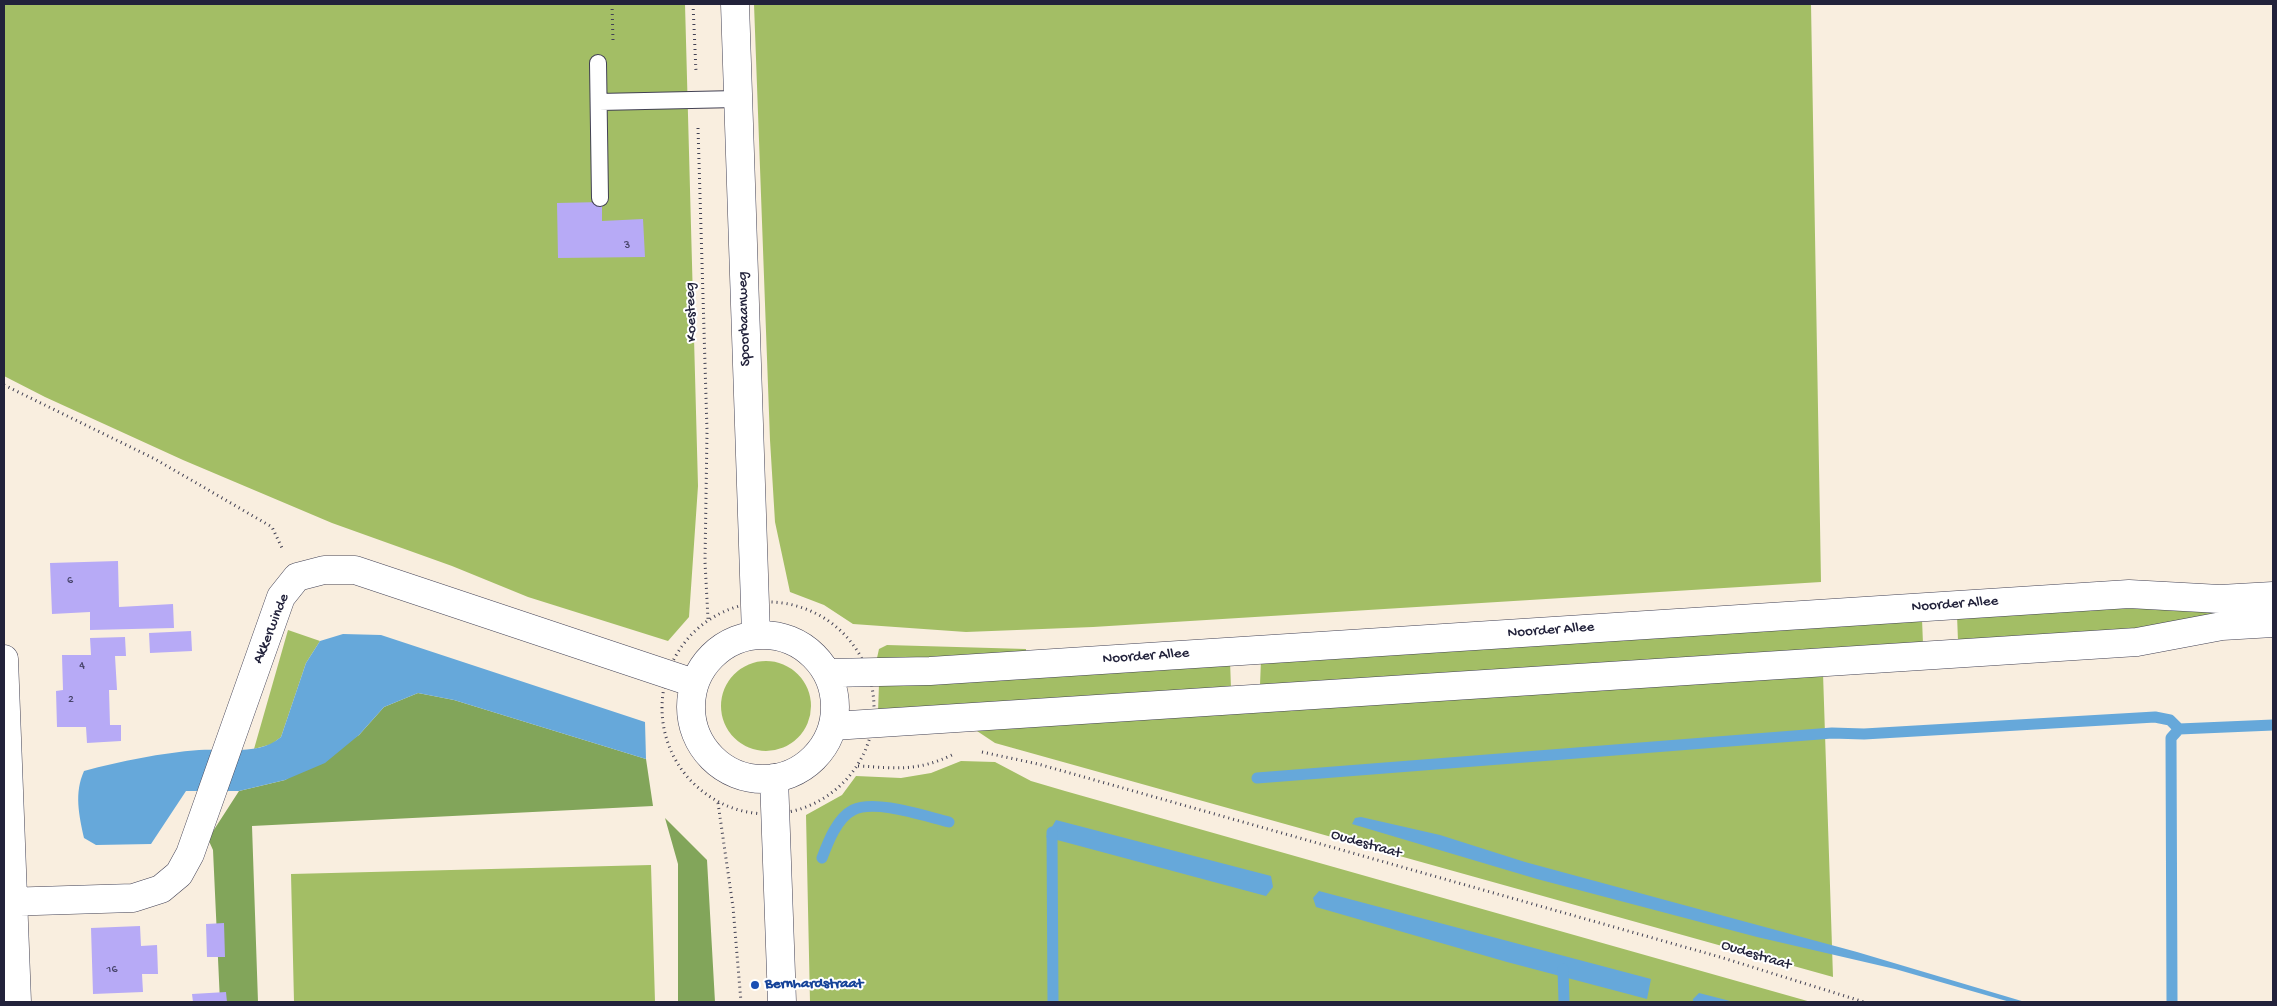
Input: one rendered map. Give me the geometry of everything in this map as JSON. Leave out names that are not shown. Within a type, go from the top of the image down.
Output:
[{"type":"street","name":"Spoorbaanweg","points":[[735,4],[756,635]]},
{"type":"street","name":"Akkerwinde","points":[[8,902],[133,898],[161,889],[179,874],[190,854],[281,597],[297,577],[324,570],[355,570],[694,683]]},
{"type":"street","name":"Noorder Allee","points":[[828,673],[930,671],[2129,594],[2220,599],[2273,596]]},
{"type":"street","points":[[833,726],[2136,642],[2222,626],[2273,622]]},
{"type":"street","points":[[756,635],[785,638],[806,648],[828,673],[835,705],[833,726],[825,745],[812,761],[794,772],[774,778],[752,778],[731,772],[712,759],[699,741],[691,720],[691,698],[694,683],[708,660],[723,646],[742,638],[756,635]]},
{"type":"street","points":[[4,659],[8,902],[16,1002]]},
{"type":"street","points":[[774,778],[782,1002]]},
{"type":"lane","points":[[598,63],[600,198]]},
{"type":"lane","points":[[599,102],[737,99]]},
{"type":"path","name":"Koesteeg","points":[[693,4],[707,431],[708,511],[705,562],[708,619]]},
{"type":"path","points":[[4,385],[155,459],[272,527],[297,577]]},
{"type":"path","points":[[666,675],[661,699],[662,724],[669,751],[684,775],[699,791],[718,803],[733,907],[741,1002]]},
{"type":"path","name":"Oudestraat","points":[[979,751],[1038,764],[1720,956],[1864,1002]]},
{"type":"path","points":[[858,766],[910,768],[933,764],[957,752]]},
{"type":"green space","points":[[4,4],[685,4],[698,486],[689,617],[668,641],[528,597],[452,566],[332,523],[183,460],[45,397],[4,376]]},
{"type":"green space","points":[[754,4],[1811,4],[1821,582],[1093,627],[966,632],[853,624],[824,605],[790,592],[775,522],[770,440]]},
{"type":"green space","points":[[2146,605],[2218,608],[2217,615],[2096,635],[1958,641],[1957,615]]},
{"type":"green space","points":[[1922,619],[1923,644],[1260,685],[1261,660]]},
{"type":"green space","points":[[288,630],[320,641],[306,663],[281,737],[272,744],[254,749]]},
{"type":"green space","points":[[887,645],[1026,649],[1026,654],[891,660],[877,658],[879,649]]},
{"type":"green space","points":[[766,661],[783,664],[798,674],[808,689],[811,706],[808,723],[798,738],[783,748],[766,751],[749,748],[734,738],[724,723],[721,706],[724,689],[734,674],[749,664]]},
{"type":"green space","points":[[1230,661],[1231,688],[878,712],[879,684]]},
{"type":"green space","points":[[1823,673],[1833,977],[995,743],[971,727]]},
{"type":"green space","points":[[418,693],[454,700],[646,759],[653,806],[252,826],[258,1002],[220,1002],[213,850],[208,839],[239,791],[285,780],[359,735],[384,707]]},
{"type":"green space","points":[[961,761],[995,762],[1031,781],[1811,1002],[810,1002],[806,815],[842,795],[856,776],[901,778],[931,773]]},
{"type":"green space","points":[[665,818],[707,860],[715,1002],[678,1002],[678,864]]},
{"type":"green space","points":[[651,865],[655,1002],[294,1002],[291,874]]},
{"type":"water","points":[[343,634],[381,635],[645,722],[646,759],[454,700],[418,693],[384,707],[359,735],[325,763],[285,780],[239,791],[186,791],[151,844],[96,845],[84,838],[78,796],[84,771],[170,753],[199,750],[253,749],[272,743],[281,737],[306,663],[320,641]]},
{"type":"water","points":[[1361,817],[1440,835],[1525,862],[1857,952],[2025,1002],[2010,1002],[1895,969],[1757,937],[1537,879],[1352,824],[1355,818]]},
{"type":"water","points":[[1056,820],[1271,876],[1273,887],[1266,896],[1046,837]]},
{"type":"water","points":[[1319,891],[1651,979],[1647,999],[1507,962],[1316,907],[1313,898]]},
{"type":"water","points":[[1699,993],[1734,1002],[1693,1002],[1693,999]]},
{"type":"building","points":[[602,202],[602,221],[643,219],[645,257],[558,258],[557,203]]},
{"type":"building","points":[[118,561],[119,607],[173,604],[174,628],[90,630],[90,612],[52,614],[50,563]]},
{"type":"building","points":[[191,631],[192,651],[150,653],[149,633]]},
{"type":"building","points":[[125,637],[126,656],[115,656],[117,690],[109,690],[110,725],[121,725],[121,741],[87,743],[86,727],[57,727],[56,691],[63,690],[62,655],[91,655],[90,638]]},
{"type":"building","points":[[224,923],[225,957],[207,957],[206,924]]},
{"type":"building","points":[[140,926],[141,946],[157,945],[158,974],[142,974],[143,992],[93,994],[91,928]]},
{"type":"building","points":[[226,992],[227,1002],[193,1002],[192,994]]},
{"type":"waterway","points":[[1257,778],[1832,733],[1864,734],[2155,717],[2170,720],[2179,729]]},
{"type":"waterway","points":[[2172,1002],[2171,738],[2179,729],[2273,725]]},
{"type":"waterway","points":[[822,858],[838,824],[847,814],[862,807],[886,807],[949,822]]},
{"type":"waterway","points":[[1052,832],[1053,1002]]},
{"type":"waterway","points":[[1563,969],[1564,1002]]},
{"type":"place","name":"Bernhardstraat","points":[[755,985]]}]
